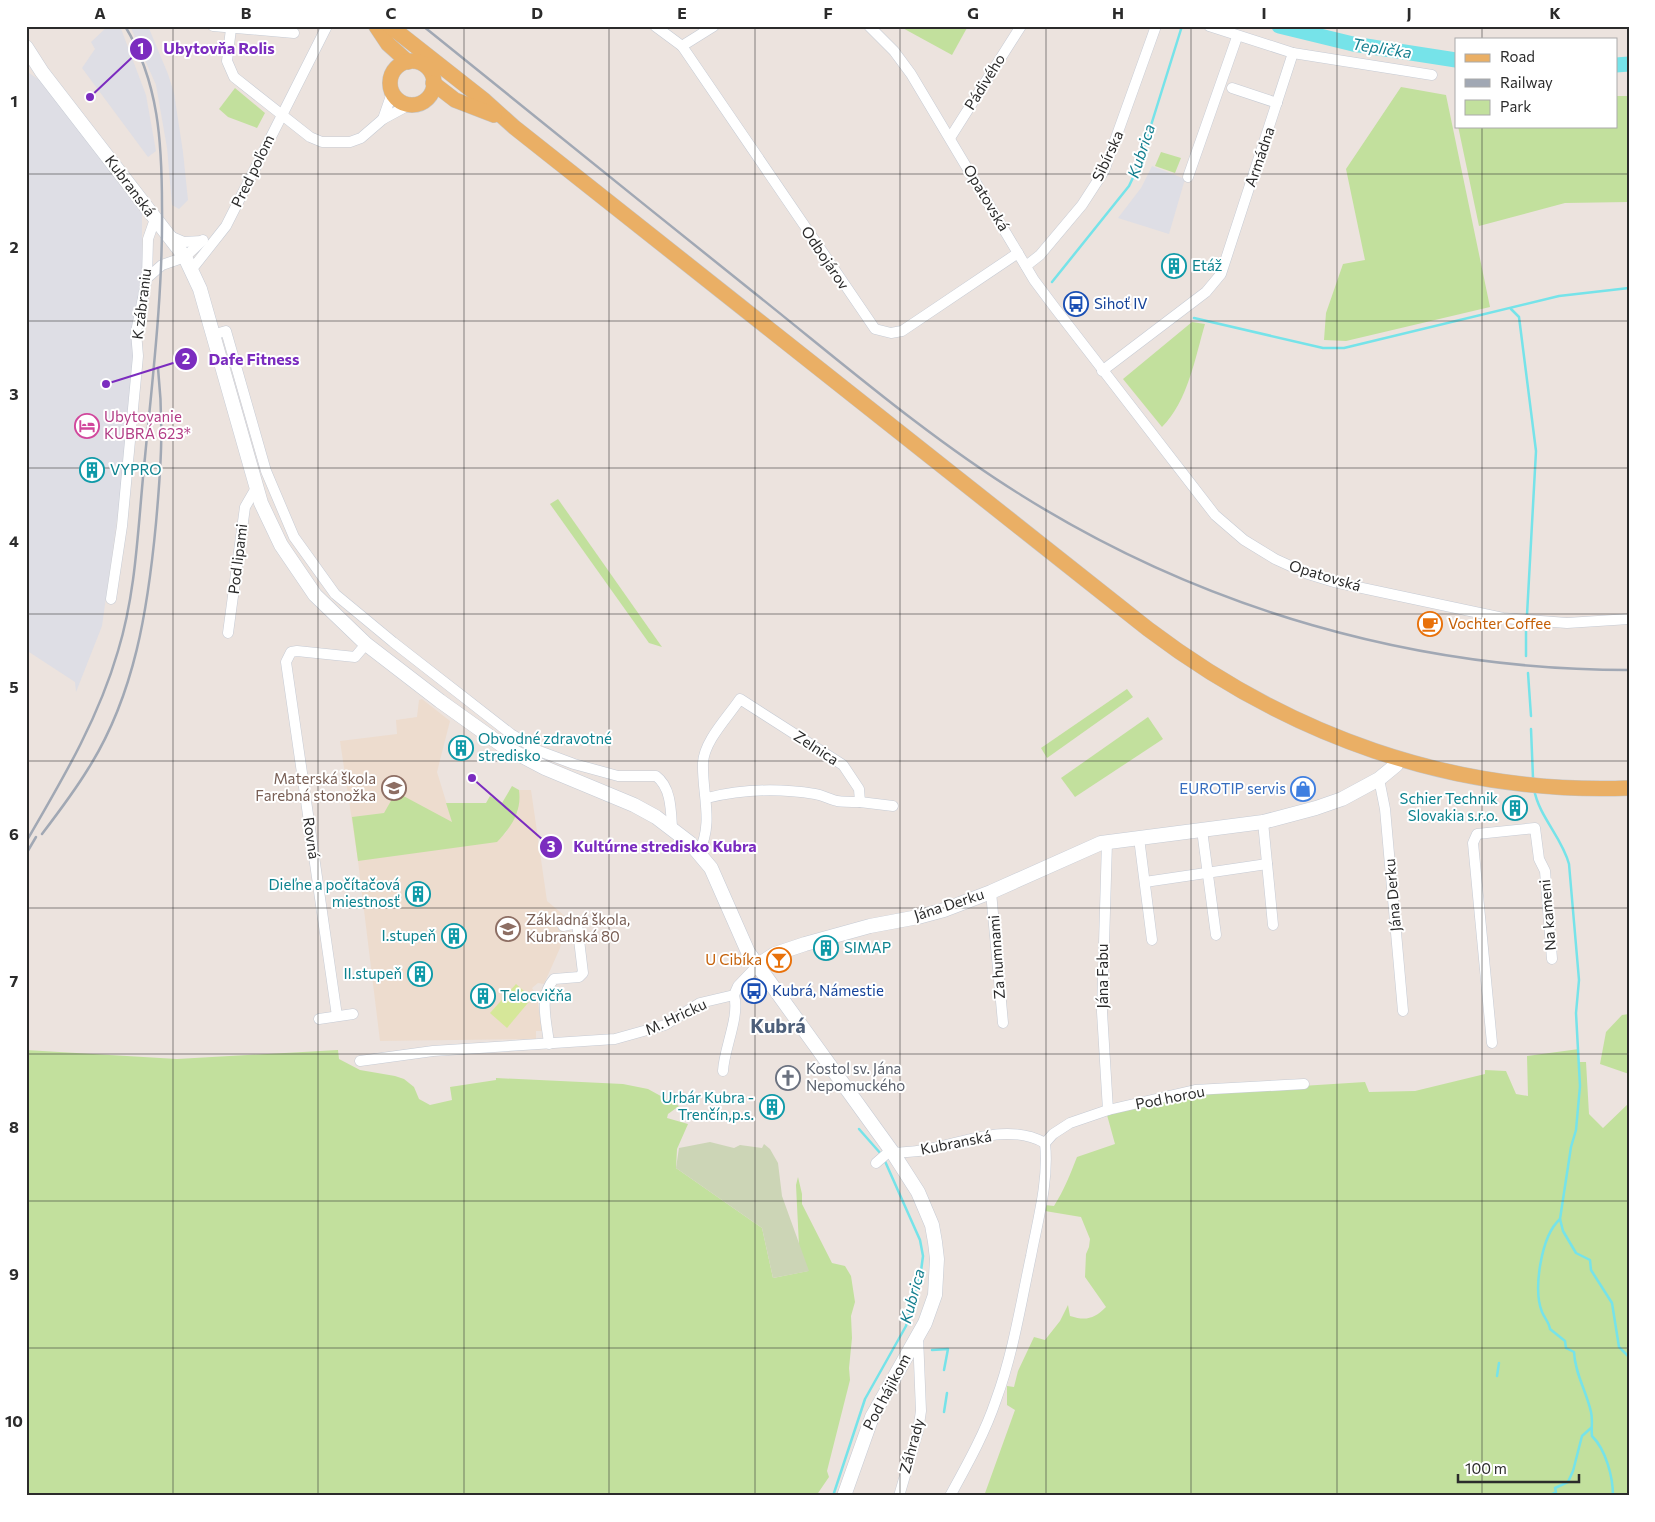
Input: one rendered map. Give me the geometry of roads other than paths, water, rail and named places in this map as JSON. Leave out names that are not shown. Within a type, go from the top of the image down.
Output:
[{"type":"main road","points":[[376,26],[388,44],[408,62],[420,63],[432,77],[433,83],[427,99]]},
{"type":"main road","points":[[390,26],[484,100],[514,127],[1186,657],[1232,687],[1291,718],[1336,738],[1397,759],[1469,776],[1534,785],[1629,788]]},
{"type":"main road","points":[[388,44],[394,71],[390,85],[392,93],[399,101],[409,105],[416,105],[427,99],[455,100],[484,110],[514,127]]},
{"type":"main road","points":[[394,71],[408,62]]},
{"type":"main road","points":[[433,83],[455,100]]},
{"type":"street","points":[[212,26],[231,29],[255,28],[294,33],[286,26]]},
{"type":"street","name":"Pred poľom","points":[[192,269],[226,226],[327,26]]},
{"type":"street","points":[[655,26],[682,46],[714,26]]},
{"type":"street","name":"Opatovská","points":[[868,26],[894,51],[911,74],[1045,295],[1102,372],[1215,515],[1244,540],[1285,564],[1334,582],[1503,618],[1567,623],[1629,619]]},
{"type":"street","name":"Pádivého","points":[[950,138],[1021,26]]},
{"type":"street","name":"Sibírska","points":[[1026,266],[1040,255],[1082,205],[1104,171],[1156,26]]},
{"type":"street","points":[[1209,26],[1237,37],[1293,53],[1432,75]]},
{"type":"street","name":"Pred poľom","points":[[231,29],[227,52],[230,71],[241,84],[310,137],[337,144],[361,138],[383,119],[409,105]]},
{"type":"street","points":[[1188,177],[1237,37]]},
{"type":"street","name":"Odbojárov","points":[[682,46],[875,329],[891,333],[902,331],[1018,253]]},
{"type":"street","name":"Kubranská","points":[[26,47],[42,72],[154,219],[185,256],[192,269],[200,289],[253,482],[281,545],[324,604],[366,644],[440,701],[503,746],[525,758],[612,795],[656,817],[672,828],[699,852],[713,873],[742,941],[885,1156],[992,1135],[1012,1133],[1033,1136],[1045,1143]]},
{"type":"street","name":"Armádna","points":[[1102,372],[1206,292],[1221,274],[1293,53]]},
{"type":"street","points":[[26,62],[42,72]]},
{"type":"street","points":[[1232,88],[1277,103]]},
{"type":"street","points":[[383,119],[392,93]]},
{"type":"street","name":"K zábraniu","points":[[111,599],[122,526],[138,356],[136,332],[147,278],[148,239],[154,219]]},
{"type":"street","name":"Pred poľom","points":[[185,256],[203,240],[226,226]]},
{"type":"street","points":[[166,233],[184,242],[203,240]]},
{"type":"street","points":[[147,278],[162,265],[185,256]]},
{"type":"street","points":[[212,335],[226,331],[266,471],[294,537],[335,594],[511,734],[539,751],[574,764],[618,776],[652,774],[660,779],[669,798],[672,828]]},
{"type":"street","points":[[231,402],[245,398]]},
{"type":"street","points":[[253,482],[266,471]]},
{"type":"street","name":"Pod lipami","points":[[228,633],[245,507],[253,482]]},
{"type":"street","points":[[281,545],[294,537]]},
{"type":"street","points":[[324,604],[335,594]]},
{"type":"street","points":[[382,656],[393,642]]},
{"type":"street","name":"Rovná","points":[[337,1016],[286,662],[291,652],[297,651],[355,657],[366,644]]},
{"type":"street","points":[[440,701],[450,686]]},
{"type":"street","name":"Zelnica","points":[[699,852],[706,836],[707,798],[703,762],[710,742],[740,699],[843,765],[859,788],[860,802]]},
{"type":"street","points":[[503,746],[511,734]]},
{"type":"street","name":"Jána Derku","points":[[758,965],[775,954],[797,947],[870,926],[918,917],[991,892],[1080,851],[1107,842],[1264,822],[1309,810],[1342,799],[1379,779],[1396,765],[1397,759]]},
{"type":"street","points":[[568,777],[574,764]]},
{"type":"street","points":[[612,795],[618,776]]},
{"type":"street","name":"Jána Derku","points":[[1379,779],[1385,810],[1403,1011]]},
{"type":"street","points":[[707,798],[734,791],[758,790],[817,794],[838,801],[893,806]]},
{"type":"street","points":[[1264,822],[1273,925]]},
{"type":"street","name":"Na kameni","points":[[1492,1043],[1486,948],[1473,843],[1475,837],[1481,833],[1535,828],[1539,859],[1545,871],[1552,959]]},
{"type":"street","points":[[1202,830],[1206,873],[1216,935]]},
{"type":"street","points":[[1138,838],[1152,940]]},
{"type":"street","name":"Jána Fabu","points":[[1107,842],[1102,1012],[1108,1110]]},
{"type":"street","points":[[1145,882],[1267,864]]},
{"type":"street","name":"Za humnami","points":[[991,892],[1003,1023]]},
{"type":"street","points":[[549,1044],[544,997],[550,984],[554,979],[580,977],[583,973],[581,922],[563,926]]},
{"type":"street","points":[[723,1071],[726,1045],[734,1020],[734,995],[738,986],[758,965]]},
{"type":"street","name":"M. Hricku","points":[[360,1061],[433,1052],[597,1042],[634,1036],[665,1025],[700,1003],[734,995]]},
{"type":"street","points":[[319,1019],[353,1014]]},
{"type":"street","name":"Pod horou","points":[[1045,1143],[1053,1134],[1070,1123],[1108,1110],[1195,1090],[1304,1084]]},
{"type":"street","points":[[950,1496],[982,1433],[996,1400],[1004,1372],[1037,1228],[1044,1182],[1045,1143]]},
{"type":"street","name":"Pod hájikom","points":[[844,1496],[872,1417],[918,1336],[936,1295],[936,1250],[932,1225],[924,1205],[885,1156]]},
{"type":"street","name":"Záhrady","points":[[899,1496],[918,1431],[921,1411],[918,1336]]},
{"type":"waterway","name":"Kubrica","points":[[1052,282],[1129,186],[1138,167],[1182,26]]},
{"type":"waterway","name":"Teplička","points":[[1279,26],[1353,44],[1455,60]]},
{"type":"waterway","name":"Teplička","points":[[1618,65],[1629,64]]},
{"type":"waterway","points":[[1194,318],[1323,348],[1344,348],[1559,296],[1629,288]]},
{"type":"waterway","points":[[1511,309],[1519,317],[1536,451],[1527,615]]},
{"type":"waterway","points":[[1526,628],[1526,656]]},
{"type":"waterway","points":[[1528,673],[1531,716]]},
{"type":"waterway","points":[[1531,729],[1533,778]]},
{"type":"waterway","points":[[1534,789],[1541,809],[1566,854],[1569,864],[1579,980],[1576,1013],[1580,1086],[1576,1130],[1571,1147],[1560,1219],[1563,1231],[1576,1253],[1590,1260],[1591,1270],[1612,1303],[1619,1347],[1629,1357]]},
{"type":"waterway","name":"Kubrica","points":[[859,1129],[881,1154]]},
{"type":"waterway","name":"Kubrica","points":[[833,1496],[865,1399],[906,1326],[921,1271],[923,1256],[920,1240],[884,1159]]},
{"type":"waterway","points":[[1560,1219],[1548,1237],[1540,1263],[1539,1302],[1550,1329],[1565,1341],[1566,1348],[1574,1352],[1576,1368],[1591,1412],[1592,1436],[1608,1464],[1613,1496]]},
{"type":"waterway","points":[[932,1350],[948,1349],[944,1370]]},
{"type":"waterway","points":[[1497,1376],[1499,1363]]},
{"type":"waterway","points":[[944,1412],[947,1393]]},
{"type":"waterway","points":[[1550,1495],[1556,1492],[1555,1488],[1568,1482],[1573,1471],[1582,1436],[1591,1428]]},
{"type":"railway","points":[[26,842],[78,749],[100,701],[118,651],[133,580],[159,301],[162,183],[159,137],[152,91],[136,47],[125,26]]},
{"type":"railway","points":[[423,26],[917,423],[1021,495],[1091,535],[1163,570],[1237,600],[1313,625],[1390,645],[1469,659],[1549,667],[1629,670]]},
{"type":"railway","points":[[42,834],[77,786],[104,741],[128,681],[137,650],[149,587],[159,483],[161,427],[158,368]]},
{"type":"railway","points":[[26,854],[36,837]]},
{"type":"place","name":"Ubytovňa Rolis","points":[[90,97]]},
{"type":"place","name":"Etáž","points":[[1174,266]]},
{"type":"place","name":"Sihoť IV","points":[[1076,304]]},
{"type":"place","name":"Dafe Fitness","points":[[106,384]]},
{"type":"place","name":"Ubytovanie KUBRÁ 623*","points":[[87,426]]},
{"type":"place","name":"VYPRO","points":[[92,470]]},
{"type":"place","name":"Vochter Coffee","points":[[1430,624]]},
{"type":"place","name":"Obvodné zdravotné stredisko","points":[[461,748]]},
{"type":"place","name":"Kultúrne stredisko Kubra","points":[[472,778]]},
{"type":"place","name":"Materská škola Farebná stonožka","points":[[394,788]]},
{"type":"place","name":"EUROTIP servis","points":[[1303,789]]},
{"type":"place","name":"Schier Technik Slovakia s.r.o.","points":[[1515,808]]},
{"type":"place","name":"Dieľne a počítačová miestnosť","points":[[418,894]]},
{"type":"place","name":"Základná škola, Kubranská 80","points":[[508,929]]},
{"type":"place","name":"I.stupeň","points":[[454,936]]},
{"type":"place","name":"SIMAP","points":[[826,948]]},
{"type":"place","name":"U Cibíka","points":[[779,960]]},
{"type":"place","name":"II.stupeň","points":[[420,974]]},
{"type":"place","name":"Kubrá, Námestie","points":[[754,991]]},
{"type":"place","name":"Telocvičňa","points":[[483,996]]},
{"type":"place","name":"Kostol sv. Jána Nepomuckého","points":[[788,1078]]},
{"type":"place","name":"Urbár Kubra - Trenčín,p.s.","points":[[772,1107]]},
{"type":"district","name":"Kubrá","points":[[778,1026]]}]
